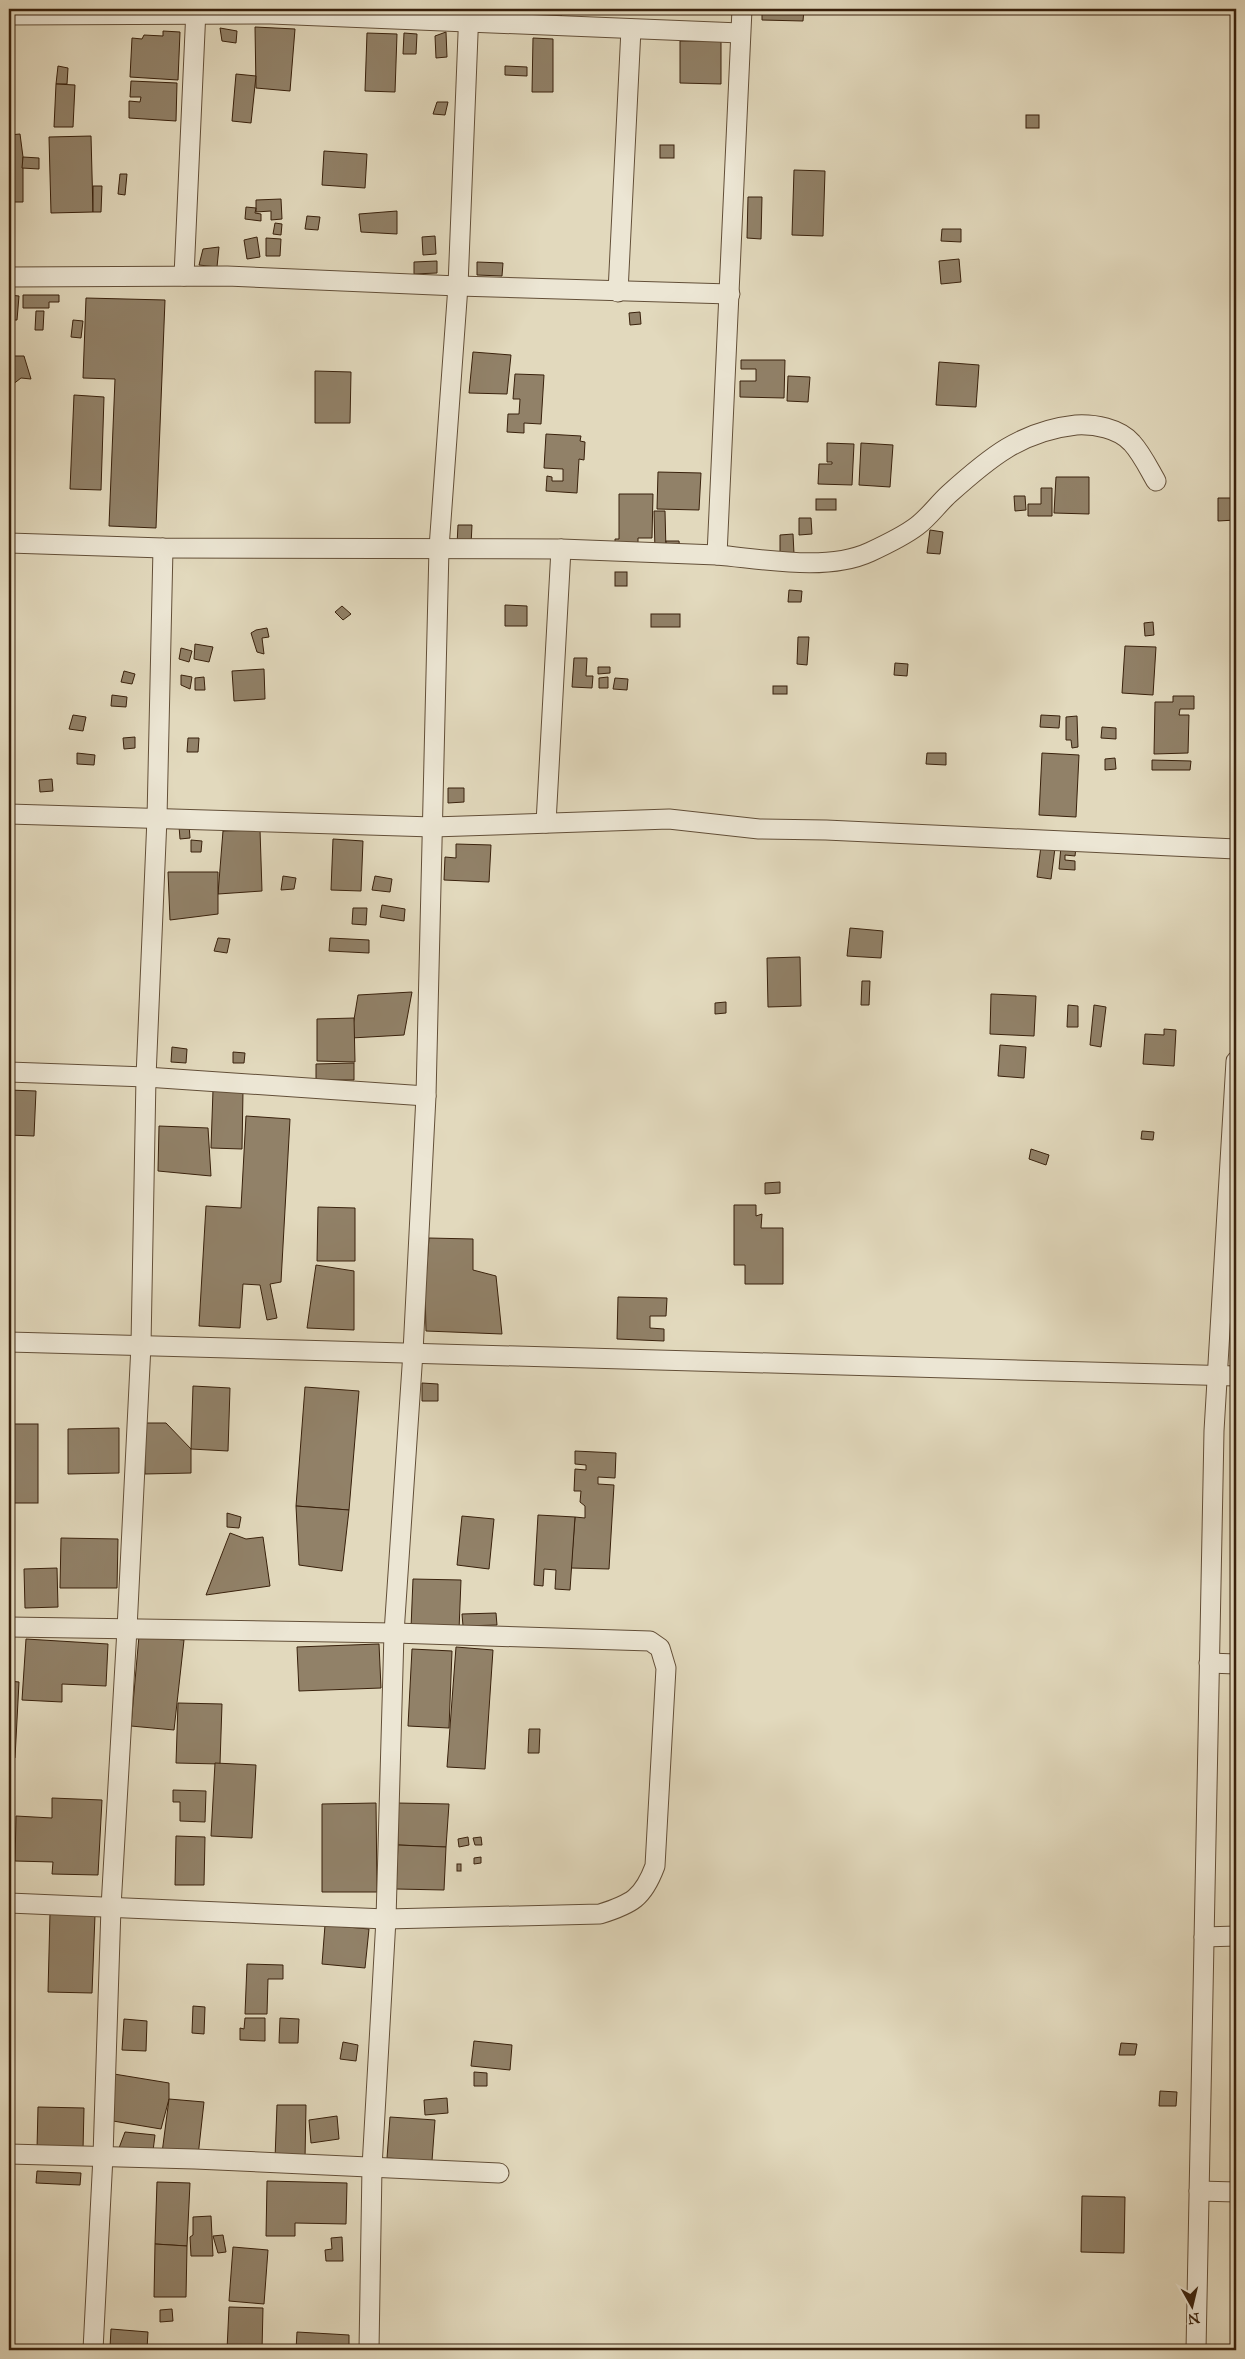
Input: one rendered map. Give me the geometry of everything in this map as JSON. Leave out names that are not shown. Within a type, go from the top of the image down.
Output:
[{"type":"street","points":[[717,556],[742,9]]},
{"type":"street","points":[[9,15],[196,11],[271,14],[468,16],[630,29],[740,33]]},
{"type":"street","points":[[184,276],[196,11]]},
{"type":"street","points":[[370,2350],[372,2167],[386,1919],[394,1633],[413,1352],[426,1096],[434,827],[439,548],[458,286],[468,16]]},
{"type":"street","points":[[618,292],[630,29]]},
{"type":"street","points":[[9,277],[227,276],[618,292],[730,294]]},
{"type":"street","points":[[9,543],[163,548],[561,549],[821,563],[869,553],[917,526],[948,494],[1008,446],[1034,434],[1056,427],[1089,424],[1112,430],[1132,442],[1156,482]]},
{"type":"street","points":[[93,2350],[103,2156],[111,1907],[141,1345],[146,1077],[157,818],[163,548]]},
{"type":"street","points":[[546,823],[561,549]]},
{"type":"street","points":[[9,814],[434,827],[669,819],[759,829],[826,830],[1236,849]]},
{"type":"street","points":[[1196,2350],[1214,1430],[1227,1376],[1236,1060]]},
{"type":"street","points":[[9,1072],[146,1077],[426,1096]]},
{"type":"street","points":[[9,1342],[1227,1376]]},
{"type":"street","points":[[9,1627],[394,1633],[650,1641],[660,1648],[666,1668],[655,1866],[647,1886],[626,1906],[600,1914],[386,1919],[9,1902]]},
{"type":"street","points":[[1209,1663],[1236,1664]]},
{"type":"street","points":[[1204,1937],[1236,1936]]},
{"type":"street","points":[[9,2154],[103,2156],[499,2173]]},
{"type":"street","points":[[1199,2191],[1236,2192]]},
{"type":"building","points":[[484,9],[531,9],[530,18],[480,18]]},
{"type":"building","points":[[535,9],[562,9],[561,19],[536,13]]},
{"type":"building","points":[[762,9],[804,9],[803,21],[762,20]]},
{"type":"building","points":[[255,27],[295,29],[290,91],[256,88]]},
{"type":"building","points":[[220,28],[237,31],[236,43],[222,41]]},
{"type":"building","points":[[163,31],[180,32],[178,80],[130,77],[132,38],[142,39],[144,35],[163,36]]},
{"type":"building","points":[[446,32],[447,57],[436,58],[435,36]]},
{"type":"building","points":[[367,33],[397,34],[395,92],[365,91]]},
{"type":"building","points":[[404,33],[417,34],[416,54],[403,54]]},
{"type":"building","points":[[533,38],[553,39],[553,92],[532,92]]},
{"type":"building","points":[[680,41],[721,41],[721,84],[680,83]]},
{"type":"building","points":[[58,66],[68,68],[67,84],[56,84]]},
{"type":"building","points":[[505,66],[527,67],[527,76],[505,75]]},
{"type":"building","points":[[236,74],[256,76],[251,123],[232,121]]},
{"type":"building","points":[[131,81],[177,83],[176,121],[129,118],[129,101],[140,102],[141,97],[130,97]]},
{"type":"building","points":[[56,84],[75,85],[73,127],[54,127]]},
{"type":"building","points":[[437,102],[448,102],[445,115],[433,114]]},
{"type":"building","points":[[1026,115],[1039,115],[1039,128],[1026,128]]},
{"type":"building","points":[[20,134],[23,157],[23,202],[9,202],[9,135]]},
{"type":"building","points":[[91,136],[93,212],[51,213],[49,137]]},
{"type":"building","points":[[660,145],[674,145],[674,158],[660,158]]},
{"type":"building","points":[[324,151],[367,154],[365,188],[322,185]]},
{"type":"building","points":[[23,157],[39,158],[39,169],[22,168]]},
{"type":"building","points":[[794,170],[825,171],[823,236],[792,235]]},
{"type":"building","points":[[120,174],[127,174],[125,195],[118,194]]},
{"type":"building","points":[[93,186],[102,186],[101,212],[93,212]]},
{"type":"building","points":[[748,197],[762,197],[761,239],[747,238]]},
{"type":"building","points":[[281,199],[282,219],[271,220],[271,211],[256,212],[256,200]]},
{"type":"building","points":[[246,207],[256,208],[255,213],[261,214],[261,221],[245,219]]},
{"type":"building","points":[[397,211],[397,234],[361,232],[359,214]]},
{"type":"building","points":[[307,216],[320,217],[318,230],[305,229]]},
{"type":"building","points":[[275,223],[282,224],[281,235],[273,234]]},
{"type":"building","points":[[942,229],[961,229],[961,242],[941,241]]},
{"type":"building","points":[[435,236],[436,254],[423,255],[422,237]]},
{"type":"building","points":[[257,237],[260,257],[247,259],[244,240]]},
{"type":"building","points":[[266,238],[281,239],[280,256],[266,256]]},
{"type":"building","points":[[219,247],[217,267],[199,265],[203,249]]},
{"type":"building","points":[[959,259],[961,282],[941,284],[939,261]]},
{"type":"building","points":[[437,261],[437,273],[414,274],[414,262]]},
{"type":"building","points":[[477,262],[503,263],[502,276],[477,275]]},
{"type":"building","points":[[9,295],[19,296],[17,320],[10,320]]},
{"type":"building","points":[[23,295],[59,295],[59,302],[49,302],[49,308],[23,308]]},
{"type":"building","points":[[86,298],[165,300],[156,528],[109,526],[115,379],[83,378]]},
{"type":"building","points":[[36,311],[44,311],[43,330],[35,330]]},
{"type":"building","points":[[640,312],[641,324],[630,325],[629,313]]},
{"type":"building","points":[[73,320],[83,321],[81,338],[71,337]]},
{"type":"building","points":[[473,352],[511,355],[507,394],[469,393]]},
{"type":"building","points":[[9,356],[24,356],[31,379],[21,378],[12,385],[9,384]]},
{"type":"building","points":[[741,360],[785,360],[784,398],[740,397],[740,381],[756,381],[756,369],[741,369]]},
{"type":"building","points":[[939,362],[979,365],[976,407],[936,405]]},
{"type":"building","points":[[315,371],[351,372],[350,423],[315,423]]},
{"type":"building","points":[[515,374],[544,375],[541,424],[524,423],[524,433],[507,432],[508,414],[519,414],[520,399],[513,399]]},
{"type":"building","points":[[788,376],[810,377],[808,402],[787,401]]},
{"type":"building","points":[[74,395],[104,397],[101,490],[70,489]]},
{"type":"building","points":[[546,434],[581,436],[580,441],[585,442],[584,460],[579,459],[577,493],[546,491],[547,476],[552,477],[552,481],[563,481],[563,469],[544,468]]},
{"type":"building","points":[[827,443],[854,444],[852,485],[818,484],[819,464],[832,464],[832,462],[827,462]]},
{"type":"building","points":[[861,443],[893,445],[890,487],[859,485]]},
{"type":"building","points":[[658,472],[701,473],[699,510],[657,509]]},
{"type":"building","points":[[1056,477],[1089,477],[1089,514],[1054,513]]},
{"type":"building","points":[[1234,477],[1236,477],[1236,520],[1218,521],[1218,498],[1235,498]]},
{"type":"building","points":[[1041,488],[1052,488],[1052,516],[1028,516],[1028,504],[1041,504]]},
{"type":"building","points":[[619,494],[653,494],[652,538],[638,538],[638,551],[615,551],[615,539],[619,539]]},
{"type":"building","points":[[1014,496],[1025,496],[1026,510],[1015,511]]},
{"type":"building","points":[[816,499],[836,499],[836,510],[816,510]]},
{"type":"building","points":[[654,511],[665,511],[666,551],[655,551]]},
{"type":"building","points":[[799,518],[811,518],[812,534],[799,535]]},
{"type":"building","points":[[458,525],[472,525],[471,545],[457,545]]},
{"type":"building","points":[[930,530],[943,532],[940,554],[927,553]]},
{"type":"building","points":[[793,534],[794,554],[780,554],[780,535]]},
{"type":"building","points":[[666,541],[679,541],[680,551],[667,551]]},
{"type":"building","points":[[615,572],[627,572],[627,586],[615,586]]},
{"type":"building","points":[[789,590],[802,591],[801,602],[788,602]]},
{"type":"building","points":[[505,605],[527,606],[527,626],[505,626]]},
{"type":"building","points":[[342,606],[351,614],[343,620],[335,612]]},
{"type":"building","points":[[651,614],[680,614],[680,627],[651,627]]},
{"type":"building","points":[[1153,622],[1154,635],[1145,636],[1144,623]]},
{"type":"building","points":[[267,628],[269,637],[262,638],[264,654],[257,652],[251,633]]},
{"type":"building","points":[[798,637],[809,637],[807,665],[797,664]]},
{"type":"building","points":[[195,644],[213,647],[209,662],[194,659]]},
{"type":"building","points":[[1125,646],[1156,647],[1153,695],[1122,693]]},
{"type":"building","points":[[181,648],[192,651],[189,662],[179,659]]},
{"type":"building","points":[[574,658],[587,658],[586,676],[593,676],[592,688],[572,687]]},
{"type":"building","points":[[895,663],[908,664],[907,676],[894,675]]},
{"type":"building","points":[[598,667],[610,667],[610,673],[598,674]]},
{"type":"building","points":[[264,669],[265,699],[234,701],[232,671]]},
{"type":"building","points":[[124,671],[135,674],[132,684],[121,682]]},
{"type":"building","points":[[181,675],[192,677],[190,689],[181,685]]},
{"type":"building","points":[[204,677],[205,690],[195,690],[195,678]]},
{"type":"building","points":[[608,677],[608,688],[599,688],[599,678]]},
{"type":"building","points":[[615,678],[628,679],[627,690],[613,689]]},
{"type":"building","points":[[773,686],[787,686],[787,694],[773,694]]},
{"type":"building","points":[[112,695],[127,697],[126,707],[111,706]]},
{"type":"building","points":[[1173,696],[1194,696],[1194,709],[1180,709],[1179,715],[1189,715],[1188,753],[1154,754],[1155,702],[1173,702]]},
{"type":"building","points":[[73,715],[86,717],[83,731],[69,729]]},
{"type":"building","points":[[1041,715],[1060,716],[1059,728],[1040,727]]},
{"type":"building","points":[[1077,716],[1078,747],[1072,748],[1071,740],[1066,740],[1066,717]]},
{"type":"building","points":[[1102,727],[1116,728],[1116,739],[1101,738]]},
{"type":"building","points":[[135,737],[135,748],[124,749],[123,738]]},
{"type":"building","points":[[188,738],[199,738],[198,752],[187,752]]},
{"type":"building","points":[[77,753],[95,755],[94,765],[77,764]]},
{"type":"building","points":[[927,753],[946,753],[946,765],[926,764]]},
{"type":"building","points":[[1042,753],[1079,755],[1076,817],[1039,815]]},
{"type":"building","points":[[1115,758],[1116,769],[1105,770],[1105,759]]},
{"type":"building","points":[[1152,760],[1191,761],[1190,770],[1152,770]]},
{"type":"building","points":[[9,766],[12,766],[12,781],[9,781]]},
{"type":"building","points":[[52,779],[53,791],[40,792],[39,780]]},
{"type":"building","points":[[448,788],[464,788],[464,802],[448,803]]},
{"type":"building","points":[[189,825],[190,838],[180,839],[179,826]]},
{"type":"building","points":[[260,830],[262,891],[218,894],[223,831]]},
{"type":"building","points":[[333,839],[363,841],[361,891],[331,890]]},
{"type":"building","points":[[191,840],[202,841],[201,852],[191,852]]},
{"type":"building","points":[[456,844],[491,845],[489,882],[444,880],[445,857],[456,858]]},
{"type":"building","points":[[1041,846],[1055,848],[1051,879],[1037,877]]},
{"type":"building","points":[[1061,846],[1076,847],[1075,856],[1065,855],[1065,860],[1075,861],[1075,870],[1059,869]]},
{"type":"building","points":[[168,872],[218,872],[218,914],[170,920]]},
{"type":"building","points":[[283,876],[296,878],[294,889],[281,890]]},
{"type":"building","points":[[375,876],[392,879],[390,892],[372,890]]},
{"type":"building","points":[[382,905],[405,909],[404,921],[380,917]]},
{"type":"building","points":[[353,908],[367,908],[366,925],[352,924]]},
{"type":"building","points":[[850,928],[883,931],[881,958],[847,956]]},
{"type":"building","points":[[218,938],[230,939],[227,953],[214,951]]},
{"type":"building","points":[[330,938],[369,940],[369,953],[329,951]]},
{"type":"building","points":[[800,957],[801,1006],[768,1007],[767,958]]},
{"type":"building","points":[[862,981],[870,981],[869,1005],[861,1005]]},
{"type":"building","points":[[412,992],[404,1035],[351,1038],[358,995]]},
{"type":"building","points":[[991,994],[1036,996],[1034,1036],[990,1034]]},
{"type":"building","points":[[726,1002],[726,1013],[715,1014],[715,1003]]},
{"type":"building","points":[[1068,1005],[1078,1006],[1078,1027],[1067,1027]]},
{"type":"building","points":[[1094,1005],[1106,1007],[1101,1047],[1090,1045]]},
{"type":"building","points":[[354,1018],[355,1062],[317,1061],[317,1019]]},
{"type":"building","points":[[1164,1029],[1176,1030],[1174,1066],[1143,1064],[1145,1034],[1164,1035]]},
{"type":"building","points":[[1000,1045],[1026,1047],[1024,1078],[998,1076]]},
{"type":"building","points":[[172,1047],[187,1049],[186,1063],[171,1062]]},
{"type":"building","points":[[233,1052],[245,1053],[244,1063],[233,1063]]},
{"type":"building","points":[[354,1063],[354,1080],[316,1080],[316,1064]]},
{"type":"building","points":[[9,1090],[36,1091],[34,1136],[9,1135]]},
{"type":"building","points":[[213,1090],[243,1091],[242,1149],[211,1148]]},
{"type":"building","points":[[246,1116],[290,1119],[281,1282],[270,1284],[277,1318],[267,1320],[260,1285],[243,1284],[240,1328],[199,1326],[206,1206],[241,1208]]},
{"type":"building","points":[[159,1126],[208,1128],[211,1176],[158,1171]]},
{"type":"building","points":[[1142,1131],[1154,1132],[1153,1140],[1141,1139]]},
{"type":"building","points":[[1031,1149],[1049,1155],[1046,1165],[1029,1159]]},
{"type":"building","points":[[780,1182],[780,1193],[765,1194],[765,1183]]},
{"type":"building","points":[[734,1205],[756,1205],[756,1216],[762,1214],[761,1228],[783,1228],[783,1284],[745,1284],[745,1265],[734,1265]]},
{"type":"building","points":[[318,1207],[355,1208],[355,1261],[317,1261]]},
{"type":"building","points":[[429,1238],[473,1239],[473,1270],[496,1276],[502,1334],[426,1331],[425,1291]]},
{"type":"building","points":[[316,1265],[354,1271],[354,1330],[307,1328]]},
{"type":"building","points":[[618,1297],[667,1298],[666,1316],[650,1316],[650,1328],[664,1329],[664,1341],[617,1339]]},
{"type":"building","points":[[422,1383],[438,1384],[438,1401],[422,1401]]},
{"type":"building","points":[[193,1386],[230,1388],[228,1451],[191,1449]]},
{"type":"building","points":[[305,1387],[359,1391],[349,1510],[296,1506]]},
{"type":"building","points":[[144,1423],[166,1423],[191,1449],[191,1473],[145,1474]]},
{"type":"building","points":[[9,1424],[38,1424],[38,1503],[9,1503]]},
{"type":"building","points":[[119,1428],[119,1473],[68,1474],[68,1429]]},
{"type":"building","points":[[575,1451],[616,1453],[615,1478],[598,1477],[598,1484],[614,1485],[609,1569],[571,1568],[575,1517],[585,1518],[585,1506],[580,1502],[581,1491],[574,1491],[575,1469],[586,1470],[586,1465],[575,1464]]},
{"type":"building","points":[[296,1506],[349,1510],[342,1571],[299,1565]]},
{"type":"building","points":[[227,1513],[241,1517],[239,1528],[227,1527]]},
{"type":"building","points":[[538,1515],[575,1517],[570,1590],[555,1589],[556,1570],[544,1569],[543,1586],[534,1585]]},
{"type":"building","points":[[462,1516],[494,1519],[489,1569],[457,1565]]},
{"type":"building","points":[[230,1533],[246,1539],[263,1537],[270,1586],[206,1595]]},
{"type":"building","points":[[61,1538],[118,1539],[117,1588],[60,1588]]},
{"type":"building","points":[[57,1568],[58,1607],[25,1608],[24,1569]]},
{"type":"building","points":[[413,1579],[461,1580],[459,1630],[411,1628]]},
{"type":"building","points":[[496,1613],[497,1625],[463,1626],[462,1614]]},
{"type":"building","points":[[139,1636],[184,1640],[174,1730],[131,1726]]},
{"type":"building","points":[[26,1639],[108,1644],[106,1686],[62,1684],[62,1702],[22,1700]]},
{"type":"building","points":[[379,1644],[381,1688],[299,1691],[297,1647]]},
{"type":"building","points":[[456,1647],[493,1650],[485,1769],[447,1767]]},
{"type":"building","points":[[412,1649],[452,1651],[449,1728],[408,1726]]},
{"type":"building","points":[[9,1681],[19,1682],[15,1758],[9,1757]]},
{"type":"building","points":[[178,1703],[222,1704],[220,1764],[176,1763]]},
{"type":"building","points":[[529,1729],[540,1729],[539,1753],[528,1753]]},
{"type":"building","points":[[215,1763],[256,1765],[252,1838],[211,1836]]},
{"type":"building","points":[[173,1790],[206,1791],[205,1822],[180,1821],[180,1802],[173,1802]]},
{"type":"building","points":[[52,1798],[102,1800],[98,1875],[52,1874],[53,1862],[15,1861],[16,1816],[52,1818]]},
{"type":"building","points":[[376,1803],[377,1892],[322,1892],[322,1804]]},
{"type":"building","points":[[397,1803],[449,1804],[446,1847],[398,1845]]},
{"type":"building","points":[[176,1836],[205,1837],[204,1885],[175,1885]]},
{"type":"building","points":[[468,1837],[469,1845],[459,1847],[458,1839]]},
{"type":"building","points":[[481,1837],[482,1845],[475,1845],[473,1838]]},
{"type":"building","points":[[398,1845],[446,1847],[444,1890],[396,1889]]},
{"type":"building","points":[[481,1857],[481,1863],[474,1864],[474,1858]]},
{"type":"building","points":[[457,1864],[461,1864],[461,1871],[457,1871]]},
{"type":"building","points":[[50,1913],[95,1915],[92,1993],[48,1992]]},
{"type":"building","points":[[325,1925],[369,1929],[365,1968],[322,1964]]},
{"type":"building","points":[[9,1957],[12,1957],[9,2021]]},
{"type":"building","points":[[247,1964],[283,1965],[283,1979],[268,1979],[267,2014],[245,2014]]},
{"type":"building","points":[[193,2006],[205,2007],[204,2034],[192,2033]]},
{"type":"building","points":[[245,2018],[265,2018],[265,2041],[240,2040],[240,2028],[244,2029]]},
{"type":"building","points":[[280,2018],[299,2019],[298,2043],[279,2043]]},
{"type":"building","points":[[124,2019],[147,2021],[146,2051],[122,2050]]},
{"type":"building","points":[[474,2041],[512,2045],[510,2070],[471,2066]]},
{"type":"building","points":[[343,2042],[358,2045],[356,2061],[340,2059]]},
{"type":"building","points":[[1121,2043],[1137,2044],[1135,2055],[1119,2055]]},
{"type":"building","points":[[474,2072],[487,2073],[487,2086],[474,2086]]},
{"type":"building","points":[[114,2074],[169,2083],[169,2099],[161,2129],[107,2120]]},
{"type":"building","points":[[1160,2091],[1177,2092],[1176,2106],[1159,2106]]},
{"type":"building","points":[[447,2098],[448,2113],[425,2115],[424,2100]]},
{"type":"building","points":[[169,2099],[204,2102],[198,2156],[162,2153]]},
{"type":"building","points":[[277,2105],[306,2105],[305,2159],[275,2159]]},
{"type":"building","points":[[38,2107],[84,2108],[83,2150],[37,2149]]},
{"type":"building","points":[[337,2116],[339,2139],[311,2143],[309,2120]]},
{"type":"building","points":[[390,2117],[435,2120],[432,2161],[387,2158]]},
{"type":"building","points":[[125,2132],[155,2135],[153,2151],[119,2148]]},
{"type":"building","points":[[37,2171],[81,2173],[80,2185],[36,2183]]},
{"type":"building","points":[[267,2181],[347,2183],[346,2224],[295,2223],[295,2236],[266,2236]]},
{"type":"building","points":[[157,2182],[190,2183],[187,2246],[155,2244]]},
{"type":"building","points":[[1082,2196],[1125,2197],[1124,2253],[1081,2252]]},
{"type":"building","points":[[211,2216],[213,2256],[191,2256],[190,2237],[193,2235],[193,2217]]},
{"type":"building","points":[[223,2235],[226,2252],[218,2253],[213,2236]]},
{"type":"building","points":[[342,2237],[343,2261],[326,2261],[325,2250],[332,2249],[331,2238]]},
{"type":"building","points":[[155,2244],[187,2246],[186,2297],[154,2297]]},
{"type":"building","points":[[233,2247],[268,2250],[264,2304],[229,2301]]},
{"type":"building","points":[[229,2307],[263,2308],[262,2350],[227,2350]]},
{"type":"building","points":[[172,2309],[173,2321],[160,2322],[160,2310]]},
{"type":"building","points":[[111,2329],[148,2332],[147,2349],[110,2347]]},
{"type":"building","points":[[297,2332],[349,2335],[349,2350],[296,2350]]},
{"type":"building","points":[[9,2348],[26,2349],[26,2350],[9,2350]]}]
